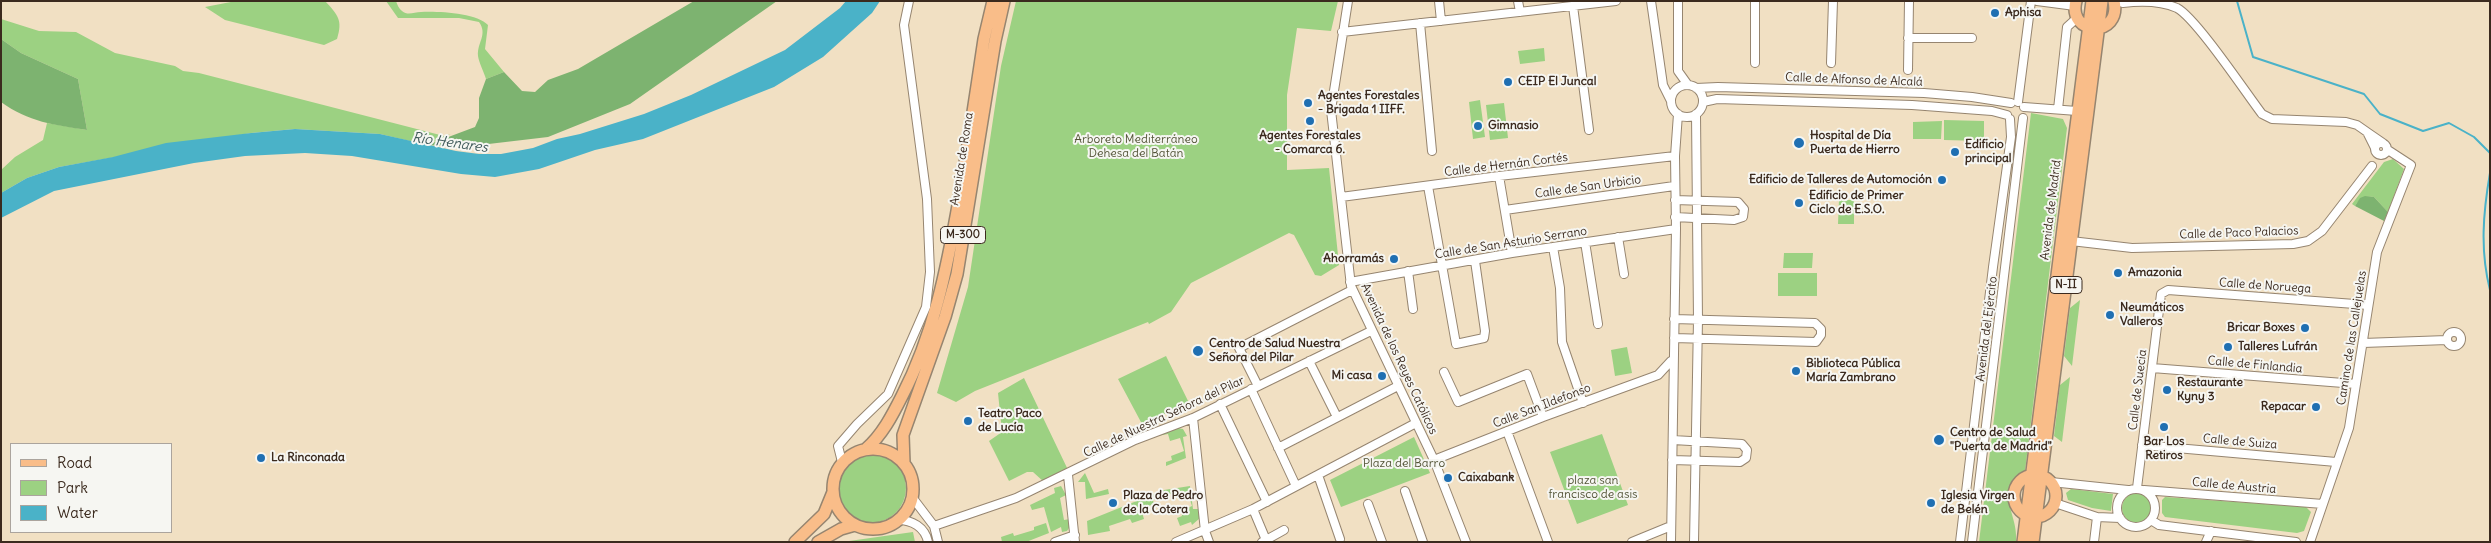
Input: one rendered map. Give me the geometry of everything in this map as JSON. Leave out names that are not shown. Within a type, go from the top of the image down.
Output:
[{"type":"main road","name":"Avenida de Roma","points":[[866,449],[876,440],[898,404],[922,354],[936,314],[946,271],[984,39],[993,1]]},
{"type":"main road","name":"Avenida de Roma","points":[[904,463],[903,435],[945,316],[957,274],[994,41],[1004,1]]},
{"type":"main road","name":"Avenida de Madrid","points":[[2023,542],[2032,517],[2042,478],[2072,241],[2088,94],[2093,28],[2092,1]]},
{"type":"main road","name":"Avenida de Madrid","points":[[2042,478],[2077,111],[2093,28],[2102,1]]},
{"type":"main road","points":[[2075,4],[2077,18],[2093,28],[2105,26],[2114,16],[2119,2]]},
{"type":"main road","name":"M-300","points":[[842,462],[853,454],[866,449]]},
{"type":"main road","points":[[866,449],[888,451],[904,463]]},
{"type":"main road","points":[[842,462],[833,482],[833,492],[840,512],[855,525]]},
{"type":"main road","name":"M-300","points":[[904,463],[911,479],[912,497]]},
{"type":"main road","points":[[2042,478],[2056,495],[2055,503],[2050,511],[2032,517],[2016,505],[2014,495],[2017,485],[2023,479],[2042,478]]},
{"type":"main road","points":[[795,542],[824,514],[833,492]]},
{"type":"main road","points":[[818,542],[841,529],[855,525],[877,529],[898,520],[912,497]]},
{"type":"main road","name":"Avenida de Madrid","points":[[2032,517],[2033,542]]},
{"type":"street","points":[[842,462],[838,446],[857,424],[888,394],[926,307],[930,247],[927,199],[904,25],[910,1]]},
{"type":"street","name":"Avenida de los Reyes Católicos","points":[[1348,1],[1331,110],[1351,286],[1434,460],[1466,542]]},
{"type":"street","points":[[1439,1],[1442,21]]},
{"type":"street","points":[[1518,1],[1520,12]]},
{"type":"street","points":[[1342,32],[1616,1]]},
{"type":"street","points":[[1651,1],[1660,71],[1666,93],[1678,114],[1674,186],[1676,229],[1672,359],[1671,542]]},
{"type":"street","points":[[1678,1],[1678,71],[1688,85],[1701,92],[1703,102],[1696,114],[1698,320],[1694,542]]},
{"type":"street","points":[[1755,1],[1755,63]]},
{"type":"street","points":[[1831,63],[1833,1]]},
{"type":"street","points":[[1908,70],[1909,1]]},
{"type":"street","points":[[2018,104],[2031,1]]},
{"type":"street","points":[[2037,1],[2075,4]]},
{"type":"street","points":[[2119,2],[2164,4],[2178,9],[2188,16],[2262,114],[2272,119],[2357,124],[2367,132],[2381,150]]},
{"type":"street","points":[[1573,6],[1590,130]]},
{"type":"street","points":[[2058,109],[2067,27],[2077,18]]},
{"type":"street","points":[[1420,23],[1432,151]]},
{"type":"street","points":[[1908,38],[1972,38]]},
{"type":"street","points":[[1671,101],[1674,91],[1688,85]]},
{"type":"street","name":"Calle de Alfonso de Alcalá","points":[[1696,88],[1718,86],[1924,93],[1972,97],[2077,111]]},
{"type":"street","points":[[2077,111],[2088,94]]},
{"type":"street","name":"Calle de Alfonso de Alcalá","points":[[1703,102],[1717,99],[1912,105],[1992,111],[2008,117]]},
{"type":"street","points":[[2018,104],[2026,112],[2023,118],[2016,121],[2008,117],[2007,108],[2018,104]]},
{"type":"street","points":[[1678,114],[1689,117],[1696,114]]},
{"type":"street","name":"Avenida del Ejército","points":[[1960,542],[1993,267],[2011,137],[2008,117]]},
{"type":"street","name":"Avenida del Ejército","points":[[1972,542],[2024,123],[2023,118]]},
{"type":"street","name":"Calle de Paco Palacios","points":[[2072,241],[2132,248],[2293,244],[2308,241],[2322,231],[2372,166],[2381,150]]},
{"type":"street","name":"Camino de las Callejuelas","points":[[2310,542],[2349,428],[2377,252],[2411,166],[2381,150]]},
{"type":"street","name":"Calle de Hernán Cortés","points":[[1341,197],[1499,176],[1675,156]]},
{"type":"street","points":[[1499,176],[1512,253]]},
{"type":"street","points":[[1428,186],[1456,344],[1484,338],[1485,331],[1474,260]]},
{"type":"street","name":"Calle de San Urbicio","points":[[1505,210],[1674,186]]},
{"type":"street","points":[[1675,200],[1738,202],[1744,209],[1743,217],[1734,220],[1676,217]]},
{"type":"street","name":"Calle de San Asturio Serrano","points":[[1254,388],[1239,348],[1351,286],[1408,271],[1441,265],[1676,229]]},
{"type":"street","points":[[1618,238],[1624,274]]},
{"type":"street","points":[[1585,242],[1598,324]]},
{"type":"street","points":[[1553,248],[1560,288],[1562,342],[1583,403]]},
{"type":"street","points":[[1408,271],[1413,309]]},
{"type":"street","name":"Calle de Noruega","points":[[2161,294],[2168,290],[2368,305]]},
{"type":"street","name":"Calle de Suecia","points":[[2141,489],[2142,445],[2161,294]]},
{"type":"street","points":[[1674,319],[1815,323],[1821,329],[1821,336],[1816,342],[1674,338]]},
{"type":"street","name":"Calle de Nuestra Señora del Pilar","points":[[934,526],[1016,498],[1135,440],[1192,418],[1371,331]]},
{"type":"street","points":[[2363,343],[2447,340]]},
{"type":"street","points":[[1658,376],[1667,368],[1672,359]]},
{"type":"street","points":[[1309,361],[1337,417]]},
{"type":"street","name":"Calle de Finlandia","points":[[2152,368],[2356,384]]},
{"type":"street","points":[[1444,372],[1458,402],[1526,374],[1543,417]]},
{"type":"street","points":[[1658,376],[1665,378],[1672,386]]},
{"type":"street","name":"Calle San Ildefonso","points":[[1434,460],[1543,417],[1658,376]]},
{"type":"street","points":[[1278,448],[1398,386]]},
{"type":"street","points":[[1254,388],[1278,448],[1296,486]]},
{"type":"street","points":[[1220,404],[1267,502]]},
{"type":"street","points":[[1192,418],[1205,531],[1209,542]]},
{"type":"street","points":[[1176,542],[1253,509],[1416,423]]},
{"type":"street","points":[[1507,431],[1548,542]]},
{"type":"street","points":[[1672,460],[1740,462],[1746,458],[1747,450],[1742,444],[1673,440]]},
{"type":"street","name":"Calle de Suiza","points":[[2142,445],[2336,462]]},
{"type":"street","points":[[1055,542],[1075,538],[1068,474]]},
{"type":"street","points":[[1318,475],[1340,539]]},
{"type":"street","points":[[2042,478],[2128,490],[2141,489],[2149,493],[2155,503],[2154,515],[2151,520],[2141,526],[2129,526],[2120,518],[2117,506],[2123,494],[2128,490]]},
{"type":"street","name":"Calle de Austria","points":[[2141,489],[2323,504]]},
{"type":"street","points":[[1405,491],[1423,542]]},
{"type":"street","points":[[912,497],[934,526],[938,542]]},
{"type":"street","points":[[2055,503],[2097,517],[2120,518]]},
{"type":"street","points":[[1368,504],[1382,542]]},
{"type":"street","points":[[1253,509],[1264,541],[1284,530]]},
{"type":"street","points":[[2094,542],[2097,517]]},
{"type":"street","points":[[898,520],[914,523],[925,532],[928,542]]},
{"type":"street","points":[[2151,520],[2159,525],[2296,542]]},
{"type":"street","points":[[1632,542],[1671,526]]},
{"type":"street","points":[[2206,542],[2211,531]]},
{"type":"green space","points":[[236,1],[325,1],[338,18],[339,32],[337,39],[324,45],[225,20],[205,7]]},
{"type":"green space","points":[[386,1],[396,1],[400,9],[407,13],[428,12],[466,15],[483,21],[488,25],[485,49],[504,72],[486,79],[478,56],[482,35],[482,27],[479,22],[459,18],[398,18]]},
{"type":"green space","points":[[694,1],[777,1],[630,104],[548,137],[463,147],[427,145],[475,127],[479,118],[479,98],[486,79],[504,72],[522,91],[535,92],[548,80],[578,69]]},
{"type":"green space","name":"Arboreto Mediterráneo Dehesa del Batán","points":[[1016,1],[1338,1],[1331,31],[1297,28],[1287,95],[1287,170],[1329,168],[1339,265],[1321,276],[1315,275],[1294,235],[1289,233],[1191,283],[1171,312],[1149,324],[1148,322],[975,391],[956,402],[937,393],[968,287],[1001,66]]},
{"type":"green space","points":[[1,19],[39,31],[76,32],[115,53],[175,66],[183,71],[199,73],[444,136],[451,134],[427,145],[380,134],[295,129],[251,133],[59,167],[27,178],[1,193],[1,170],[15,157],[43,140],[47,123],[87,130],[78,79],[21,53],[1,39]]},
{"type":"green space","points":[[1,39],[21,53],[78,79],[87,130],[32,118],[11,109],[1,102]]},
{"type":"green space","points":[[1544,48],[1545,61],[1520,64],[1518,51]]},
{"type":"green space","name":"Gimnasio","points":[[1480,100],[1485,137],[1473,139],[1469,102]]},
{"type":"green space","points":[[1504,103],[1508,138],[1490,140],[1486,105]]},
{"type":"green space","points":[[2031,113],[2063,119],[2067,128],[2025,471],[2016,480],[2009,496],[2016,532],[2016,542],[1979,542]]},
{"type":"green space","points":[[1944,120],[1984,121],[1984,141],[1944,140]]},
{"type":"green space","points":[[1942,121],[1941,139],[1913,139],[1913,122]]},
{"type":"green space","points":[[2393,159],[2404,169],[2388,212],[2374,197],[2363,198],[2355,206],[2352,204],[2384,162]]},
{"type":"green space","points":[[2365,196],[2374,197],[2388,212],[2384,221],[2355,206],[2360,198]]},
{"type":"green space","points":[[1839,200],[1854,200],[1854,224],[1838,224]]},
{"type":"green space","points":[[1784,253],[1813,253],[1812,268],[1783,268]]},
{"type":"green space","points":[[1778,273],[1817,273],[1817,296],[1778,296]]},
{"type":"green space","points":[[2080,300],[2072,366],[2064,356],[2070,308]]},
{"type":"green space","points":[[1627,347],[1632,373],[1615,376],[1611,350]]},
{"type":"green space","points":[[1166,356],[1191,407],[1160,415],[1142,424],[1118,379]]},
{"type":"green space","points":[[2070,377],[2062,442],[2054,436],[2060,385]]},
{"type":"green space","points":[[1024,378],[1069,472],[1044,482],[1033,472],[1027,472],[1009,481],[989,441],[1002,432],[998,393]]},
{"type":"green space","points":[[1178,428],[1183,429],[1187,436],[1183,437],[1186,458],[1166,466],[1166,462],[1172,460],[1171,456],[1184,451],[1180,438],[1170,441],[1168,434],[1157,436]]},
{"type":"green space","name":"plaza san francisco de asis","points":[[1602,434],[1628,505],[1577,524],[1550,452]]},
{"type":"green space","name":"Plaza del Barro","points":[[1414,437],[1430,473],[1341,507],[1330,480]]},
{"type":"green space","points":[[871,453],[884,456],[896,463],[903,475],[906,488],[903,501],[896,513],[884,520],[871,523],[858,520],[846,513],[839,501],[836,488],[839,475],[846,463],[858,456]]},
{"type":"green space","points":[[1085,473],[1094,493],[1108,489],[1109,494],[1086,499],[1085,482],[1078,482]]},
{"type":"green space","points":[[1061,486],[1066,495],[1060,498],[1064,520],[1070,519],[1071,525],[1067,531],[1062,532],[1061,527],[1051,532],[1044,507],[1032,510],[1030,505],[1055,493],[1054,488]]},
{"type":"green space","points":[[1190,486],[1193,509],[1199,509],[1200,518],[1192,525],[1191,522],[1180,526],[1177,518],[1182,516],[1181,511],[1192,506],[1188,494],[1175,497],[1173,493],[1153,500],[1154,504],[1141,509],[1144,519],[1132,523],[1130,519],[1109,526],[1110,531],[1088,535],[1087,521],[1164,490]]},
{"type":"green space","points":[[2071,489],[2113,494],[2111,511],[2092,508],[2068,500],[2066,493]]},
{"type":"green space","points":[[2137,493],[2148,497],[2152,508],[2148,519],[2137,523],[2126,519],[2122,508],[2126,497]]},
{"type":"green space","points":[[2165,497],[2306,507],[2311,512],[2304,531],[2297,533],[2165,517],[2162,513],[2162,500]]},
{"type":"green space","points":[[1046,523],[1049,533],[1026,542],[1002,542],[1001,537],[1013,533],[1014,536],[1034,530],[1034,527]]},
{"type":"green space","points":[[913,532],[915,542],[842,542]]},
{"type":"water","points":[[846,1],[880,1],[872,13],[823,57],[774,87],[643,139],[595,150],[539,169],[495,177],[461,174],[352,156],[305,153],[245,156],[194,163],[54,191],[1,218],[1,193],[27,178],[59,167],[113,157],[166,143],[295,129],[380,134],[456,151],[479,154],[501,154],[533,148],[557,139],[580,134],[644,114],[691,95],[785,50],[840,8]]},
{"type":"waterway","points":[[2237,1],[2253,57],[2364,94],[2380,114],[2423,131],[2449,123],[2474,137],[2490,153]]},
{"type":"waterway","points":[[2490,173],[2484,232],[2485,261],[2490,290]]},
{"type":"place","name":"Aphisa","points":[[1995,13]]},
{"type":"place","name":"CEIP El Juncal","points":[[1508,82]]},
{"type":"place","name":"Agentes Forestales - Brigada 1 IIFF.","points":[[1308,103]]},
{"type":"place","name":"Agentes Forestales - Comarca 6.","points":[[1310,121]]},
{"type":"place","name":"Gimnasio","points":[[1478,126]]},
{"type":"place","name":"Hospital de Día Puerta de Hierro","points":[[1799,143]]},
{"type":"place","name":"Edificio principal","points":[[1955,152]]},
{"type":"place","name":"Edificio de Talleres de Automoción","points":[[1942,180]]},
{"type":"place","name":"Edificio de Primer Ciclo de E.S.O.","points":[[1799,203]]},
{"type":"place","name":"Ahorramás","points":[[1394,259]]},
{"type":"place","name":"Amazonia","points":[[2118,273]]},
{"type":"place","name":"Neumáticos Valleros","points":[[2110,315]]},
{"type":"place","name":"Bricar Boxes","points":[[2305,328]]},
{"type":"place","name":"Talleres Lufrán","points":[[2228,347]]},
{"type":"place","name":"Centro de Salud Nuestra Señora del Pilar","points":[[1198,351]]},
{"type":"place","name":"Biblioteca Pública María Zambrano","points":[[1796,371]]},
{"type":"place","name":"Mi casa","points":[[1382,376]]},
{"type":"place","name":"Restaurante Kyny 3","points":[[2167,390]]},
{"type":"place","name":"Repacar","points":[[2316,407]]},
{"type":"place","name":"Teatro Paco de Lucía","points":[[968,421]]},
{"type":"place","name":"Bar Los Retiros","points":[[2164,427]]},
{"type":"place","name":"Centro de Salud \"Puerta de Madrid\"","points":[[1939,440]]},
{"type":"place","name":"La Rinconada","points":[[261,458]]},
{"type":"place","name":"Caixabank","points":[[1448,478]]},
{"type":"place","name":"Plaza de Pedro de la Cotera","points":[[1113,503]]},
{"type":"place","name":"Iglesia Virgen de Belén","points":[[1931,503]]},
{"type":"water label","name":"Río Henares","points":[[450,143]]}]
